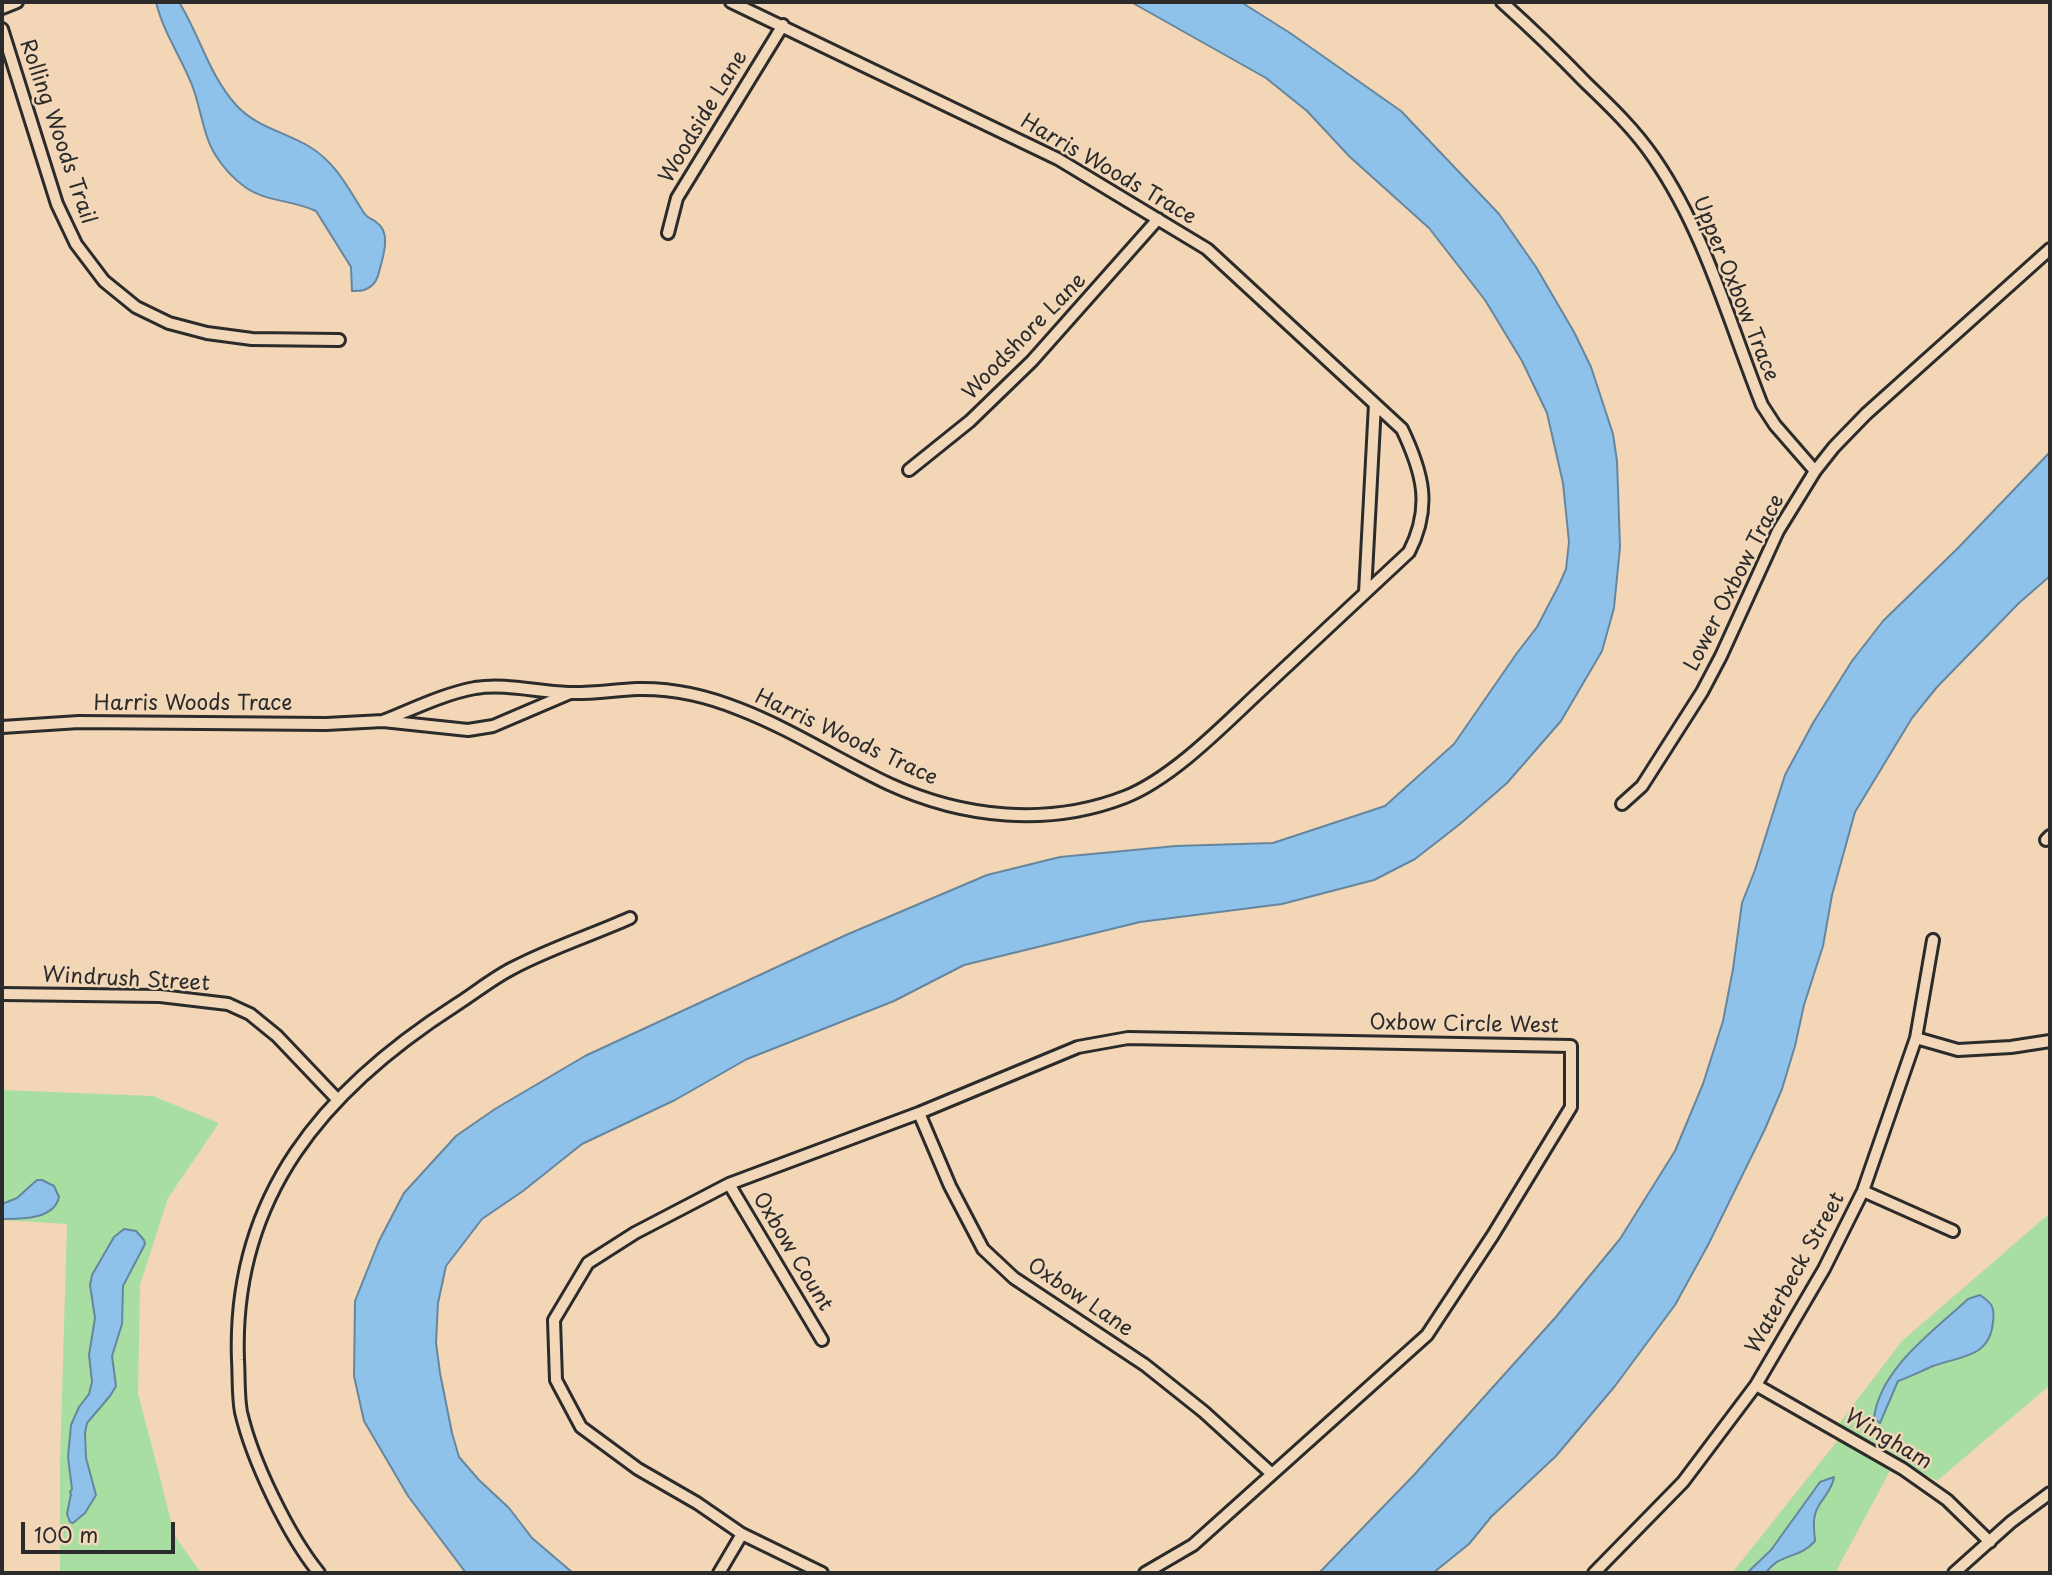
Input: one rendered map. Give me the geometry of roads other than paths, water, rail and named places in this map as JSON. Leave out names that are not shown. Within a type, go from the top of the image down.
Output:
[{"type":"street","points":[[2,8],[17,2]]},
{"type":"street","name":"Harris Woods Trace","points":[[383,721],[454,693],[478,688],[569,693],[669,690],[738,709],[890,784],[940,804],[1009,816],[1086,808],[1126,796],[1160,777],[1205,743],[1409,552],[1418,535],[1424,512],[1422,481],[1415,455],[1402,429],[1207,249],[1058,159],[731,2]]},
{"type":"street","name":"Harris Woods Trace","points":[[749,2],[783,25]]},
{"type":"street","name":"Upper Oxbow Trace","points":[[1502,2],[1622,118],[1653,157],[1676,194],[1702,246],[1762,405],[1775,425],[1815,471]]},
{"type":"street","name":"Woodside Lane","points":[[668,233],[677,198],[783,25]]},
{"type":"street","name":"Rolling Woods Trail","points":[[2,29],[57,204],[76,244],[104,281],[136,307],[169,323],[207,333],[253,339],[339,340]]},
{"type":"street","name":"Woodshore Lane","points":[[909,470],[970,421],[1032,361],[1158,219]]},
{"type":"street","name":"Lower Oxbow Trace","points":[[1622,804],[1642,786],[1702,692],[1778,531],[1815,471],[1866,414],[2050,249]]},
{"type":"street","points":[[1365,593],[1375,404]]},
{"type":"street","name":"Harris Woods Trace","points":[[2,728],[79,722],[326,724],[383,721],[468,730],[493,726],[569,693]]},
{"type":"street","points":[[319,1573],[278,1509],[241,1412],[237,1327],[242,1281],[260,1217],[277,1180],[303,1140],[337,1099],[369,1069],[429,1022],[513,968],[631,918]]},
{"type":"street","name":"Waterbeck Street","points":[[1594,1573],[1683,1482],[1756,1385],[1824,1269],[1863,1191],[1916,1038],[1933,940]]},
{"type":"street","name":"Windrush Street","points":[[2,995],[160,996],[228,1004],[250,1014],[277,1035],[337,1099]]},
{"type":"street","name":"Oxbow Circle West","points":[[742,1534],[697,1503],[638,1469],[581,1427],[556,1380],[554,1320],[589,1263],[635,1233],[729,1184],[919,1113],[1078,1047],[1128,1038],[1571,1046],[1571,1107],[1493,1235],[1427,1335],[1193,1545],[1146,1573]]},
{"type":"street","points":[[1916,1038],[1958,1050],[2011,1047],[2050,1041]]},
{"type":"street","name":"Oxbow Lane","points":[[919,1113],[950,1186],[983,1249],[1014,1278],[1145,1365],[1204,1412],[1272,1474]]},
{"type":"street","name":"Oxbow Count","points":[[729,1184],[822,1340]]},
{"type":"street","points":[[1863,1191],[1952,1231]]},
{"type":"street","name":"Wingham","points":[[1756,1385],[1903,1469],[1947,1500],[1990,1542]]},
{"type":"street","points":[[1954,1573],[2011,1522],[2050,1493]]},
{"type":"street","points":[[719,1573],[742,1534],[822,1573]]},
{"type":"water","points":[[156,2],[179,2],[219,81],[244,113],[319,153],[341,177],[365,215],[381,226],[385,238],[384,252],[378,277],[370,287],[352,291],[351,267],[316,211],[253,192],[222,164],[208,140],[192,85],[163,24]]},
{"type":"water","points":[[1131,2],[1241,2],[1401,111],[1499,214],[1536,267],[1574,332],[1591,367],[1613,434],[1617,461],[1620,547],[1614,608],[1602,651],[1561,721],[1507,783],[1415,859],[1374,880],[1282,904],[1140,922],[964,965],[894,1001],[747,1059],[675,1100],[582,1144],[523,1191],[482,1219],[446,1266],[438,1303],[436,1343],[452,1433],[459,1457],[509,1508],[532,1538],[573,1573],[466,1573],[408,1496],[364,1421],[354,1376],[355,1301],[379,1241],[404,1193],[456,1136],[495,1109],[585,1056],[846,935],[987,875],[1060,857],[1176,846],[1273,843],[1385,806],[1454,744],[1537,627],[1566,569],[1569,542],[1563,483],[1547,413],[1522,361],[1485,300],[1429,228],[1350,157],[1307,111],[1266,78]]},
{"type":"water","points":[[2050,452],[2050,576],[2019,603],[1937,687],[1912,718],[1855,812],[1832,895],[1823,946],[1782,1089],[1708,1245],[1675,1305],[1615,1386],[1556,1456],[1491,1517],[1469,1544],[1433,1573],[1319,1573],[1414,1475],[1555,1318],[1620,1239],[1675,1151],[1703,1084],[1723,1021],[1742,903],[1785,775],[1813,723],[1852,661],[1883,621]]},
{"type":"water","points":[[37,1180],[54,1186],[59,1197],[56,1205],[35,1217],[2,1219],[2,1204],[17,1198]]},
{"type":"water","points":[[124,1229],[136,1231],[145,1244],[123,1286],[122,1324],[112,1356],[116,1386],[87,1423],[85,1433],[86,1458],[96,1495],[85,1513],[73,1523],[67,1514],[72,1489],[68,1457],[71,1425],[79,1407],[89,1394],[92,1382],[89,1355],[95,1318],[90,1285],[92,1275],[114,1237]]},
{"type":"water","points":[[1980,1295],[1990,1303],[1994,1313],[1991,1334],[1986,1343],[1972,1354],[1898,1381],[1880,1423],[1874,1418],[1878,1400],[1897,1367],[1968,1299]]},
{"type":"water","points":[[1834,1477],[1832,1486],[1815,1515],[1815,1541],[1803,1551],[1777,1562],[1766,1573],[1747,1573],[1771,1550],[1820,1482]]}]
